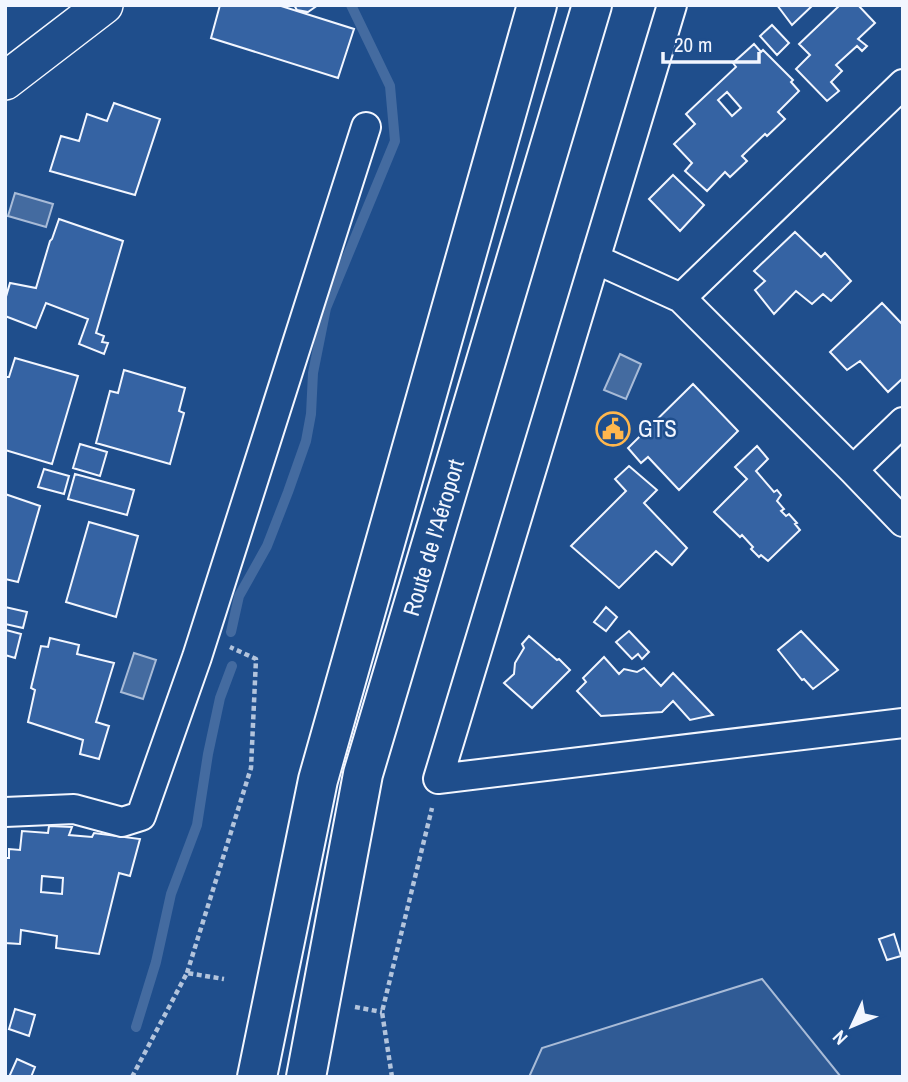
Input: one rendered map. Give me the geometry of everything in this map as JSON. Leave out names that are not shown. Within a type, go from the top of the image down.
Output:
[{"type":"highway","name":"Route de l'Aéroport","points":[[257,1077],[318,780],[537,5]]},
{"type":"highway","name":"Route de l'Aéroport","points":[[306,1077],[363,774],[592,5]]},
{"type":"street","points":[[5,81],[104,5]]},
{"type":"street","points":[[672,5],[438,779],[903,723]]},
{"type":"street","points":[[681,298],[903,84]]},
{"type":"street","points":[[5,812],[74,810],[122,822],[141,816],[203,636],[366,127]]},
{"type":"street","points":[[595,259],[681,298],[903,522]]},
{"type":"street","points":[[853,470],[903,422]]},
{"type":"path","points":[[132,1077],[187,973],[251,768],[256,659],[203,636]]},
{"type":"path","points":[[392,1077],[382,1012],[438,779]]},
{"type":"path","points":[[187,973],[225,979]]},
{"type":"path","points":[[348,1006],[382,1012]]},
{"type":"shaded area","points":[[15,193],[53,204],[46,227],[8,216]]},
{"type":"shaded area","points":[[620,354],[641,364],[626,399],[604,390]]},
{"type":"shaded area","points":[[134,653],[156,660],[143,699],[121,692]]},
{"type":"shaded area","points":[[762,979],[841,1077],[529,1077],[542,1048]]},
{"type":"building","points":[[220,5],[278,5],[354,29],[338,78],[211,38]]},
{"type":"building","points":[[294,5],[318,5],[308,12],[297,10]]},
{"type":"building","points":[[777,5],[813,5],[792,25]]},
{"type":"building","points":[[840,5],[858,5],[875,23],[858,39],[867,46],[862,51],[857,46],[836,65],[842,71],[831,82],[839,91],[827,101],[796,69],[810,55],[799,44]]},
{"type":"building","points":[[772,25],[789,43],[777,55],[760,36]]},
{"type":"building","points":[[754,44],[793,80],[791,82],[799,91],[778,112],[785,119],[742,156],[747,161],[730,177],[725,172],[707,191],[685,171],[692,163],[674,144],[695,124],[686,114],[736,67],[733,63]],"holes":[[[727,92],[741,108],[732,116],[718,100]]]},
{"type":"building","points":[[114,103],[160,119],[135,195],[50,171],[61,136],[79,141],[87,114],[107,121]]},
{"type":"building","points":[[673,175],[704,205],[680,231],[649,199]]},
{"type":"building","points":[[59,219],[123,241],[96,333],[104,336],[102,342],[108,343],[104,354],[79,344],[88,319],[46,303],[36,328],[5,316],[5,300],[10,283],[36,288]]},
{"type":"building","points":[[795,232],[821,257],[825,253],[851,281],[831,301],[823,294],[812,304],[796,291],[774,314],[755,290],[765,281],[754,271]]},
{"type":"building","points":[[882,303],[903,325],[903,378],[888,392],[860,361],[847,370],[830,352]]},
{"type":"building","points":[[15,358],[78,376],[52,464],[5,450],[5,377],[9,377]]},
{"type":"building","points":[[124,370],[185,388],[179,411],[184,413],[170,464],[96,443],[110,391],[118,393]]},
{"type":"building","points":[[693,384],[738,431],[679,490],[648,457],[641,463],[628,448]]},
{"type":"building","points":[[80,444],[107,452],[100,476],[73,468]]},
{"type":"building","points":[[757,446],[768,459],[756,471],[774,492],[777,490],[781,495],[777,501],[784,509],[781,511],[786,516],[789,514],[800,530],[768,561],[761,555],[759,557],[742,535],[740,537],[714,512],[747,479],[735,467]]},
{"type":"building","points":[[629,466],[657,490],[644,503],[687,548],[672,565],[656,551],[619,588],[571,546],[626,491],[615,479]]},
{"type":"building","points":[[44,469],[69,476],[64,494],[38,487]]},
{"type":"building","points":[[75,474],[134,490],[127,515],[68,499]]},
{"type":"building","points":[[5,494],[40,506],[18,582],[5,579]]},
{"type":"building","points":[[89,522],[138,536],[116,617],[66,602]]},
{"type":"building","points":[[5,607],[27,612],[23,628],[5,624]]},
{"type":"building","points":[[606,607],[617,617],[606,631],[594,622]]},
{"type":"building","points":[[6,630],[21,634],[15,658],[5,655]]},
{"type":"building","points":[[629,631],[649,652],[642,659],[638,654],[632,659],[616,642]]},
{"type":"building","points":[[801,631],[838,670],[813,689],[802,680],[778,650]]},
{"type":"building","points":[[529,636],[570,670],[532,708],[504,683],[514,674],[515,663],[524,648],[522,644]]},
{"type":"building","points":[[50,638],[79,645],[77,654],[114,663],[96,722],[109,726],[99,759],[80,754],[83,740],[28,722],[35,690],[31,688],[41,646],[48,647]]},
{"type":"building","points":[[604,657],[619,674],[624,669],[637,672],[644,668],[661,686],[673,673],[713,715],[690,720],[673,701],[662,712],[601,716],[577,691],[586,682],[583,678]]},
{"type":"building","points":[[49,826],[72,827],[69,835],[92,837],[94,833],[140,839],[130,876],[119,873],[99,954],[56,948],[57,936],[21,930],[20,944],[5,943],[5,858],[9,858],[9,849],[20,850],[22,831],[48,833]],"holes":[[[42,876],[63,878],[62,894],[41,892]]]},
{"type":"building","points":[[894,934],[901,956],[887,960],[879,939]]},
{"type":"building","points":[[15,1009],[35,1015],[29,1036],[9,1029]]},
{"type":"building","points":[[17,1059],[35,1067],[31,1077],[9,1077]]},
{"type":"waterway","points":[[231,632],[239,596],[267,546],[306,441],[311,414],[313,373],[326,308],[395,141],[390,86],[351,5]]},
{"type":"waterway","points":[[136,1027],[156,962],[171,894],[197,825],[220,698],[232,666]]},
{"type":"place","name":"GTS","points":[[613,429]]}]
